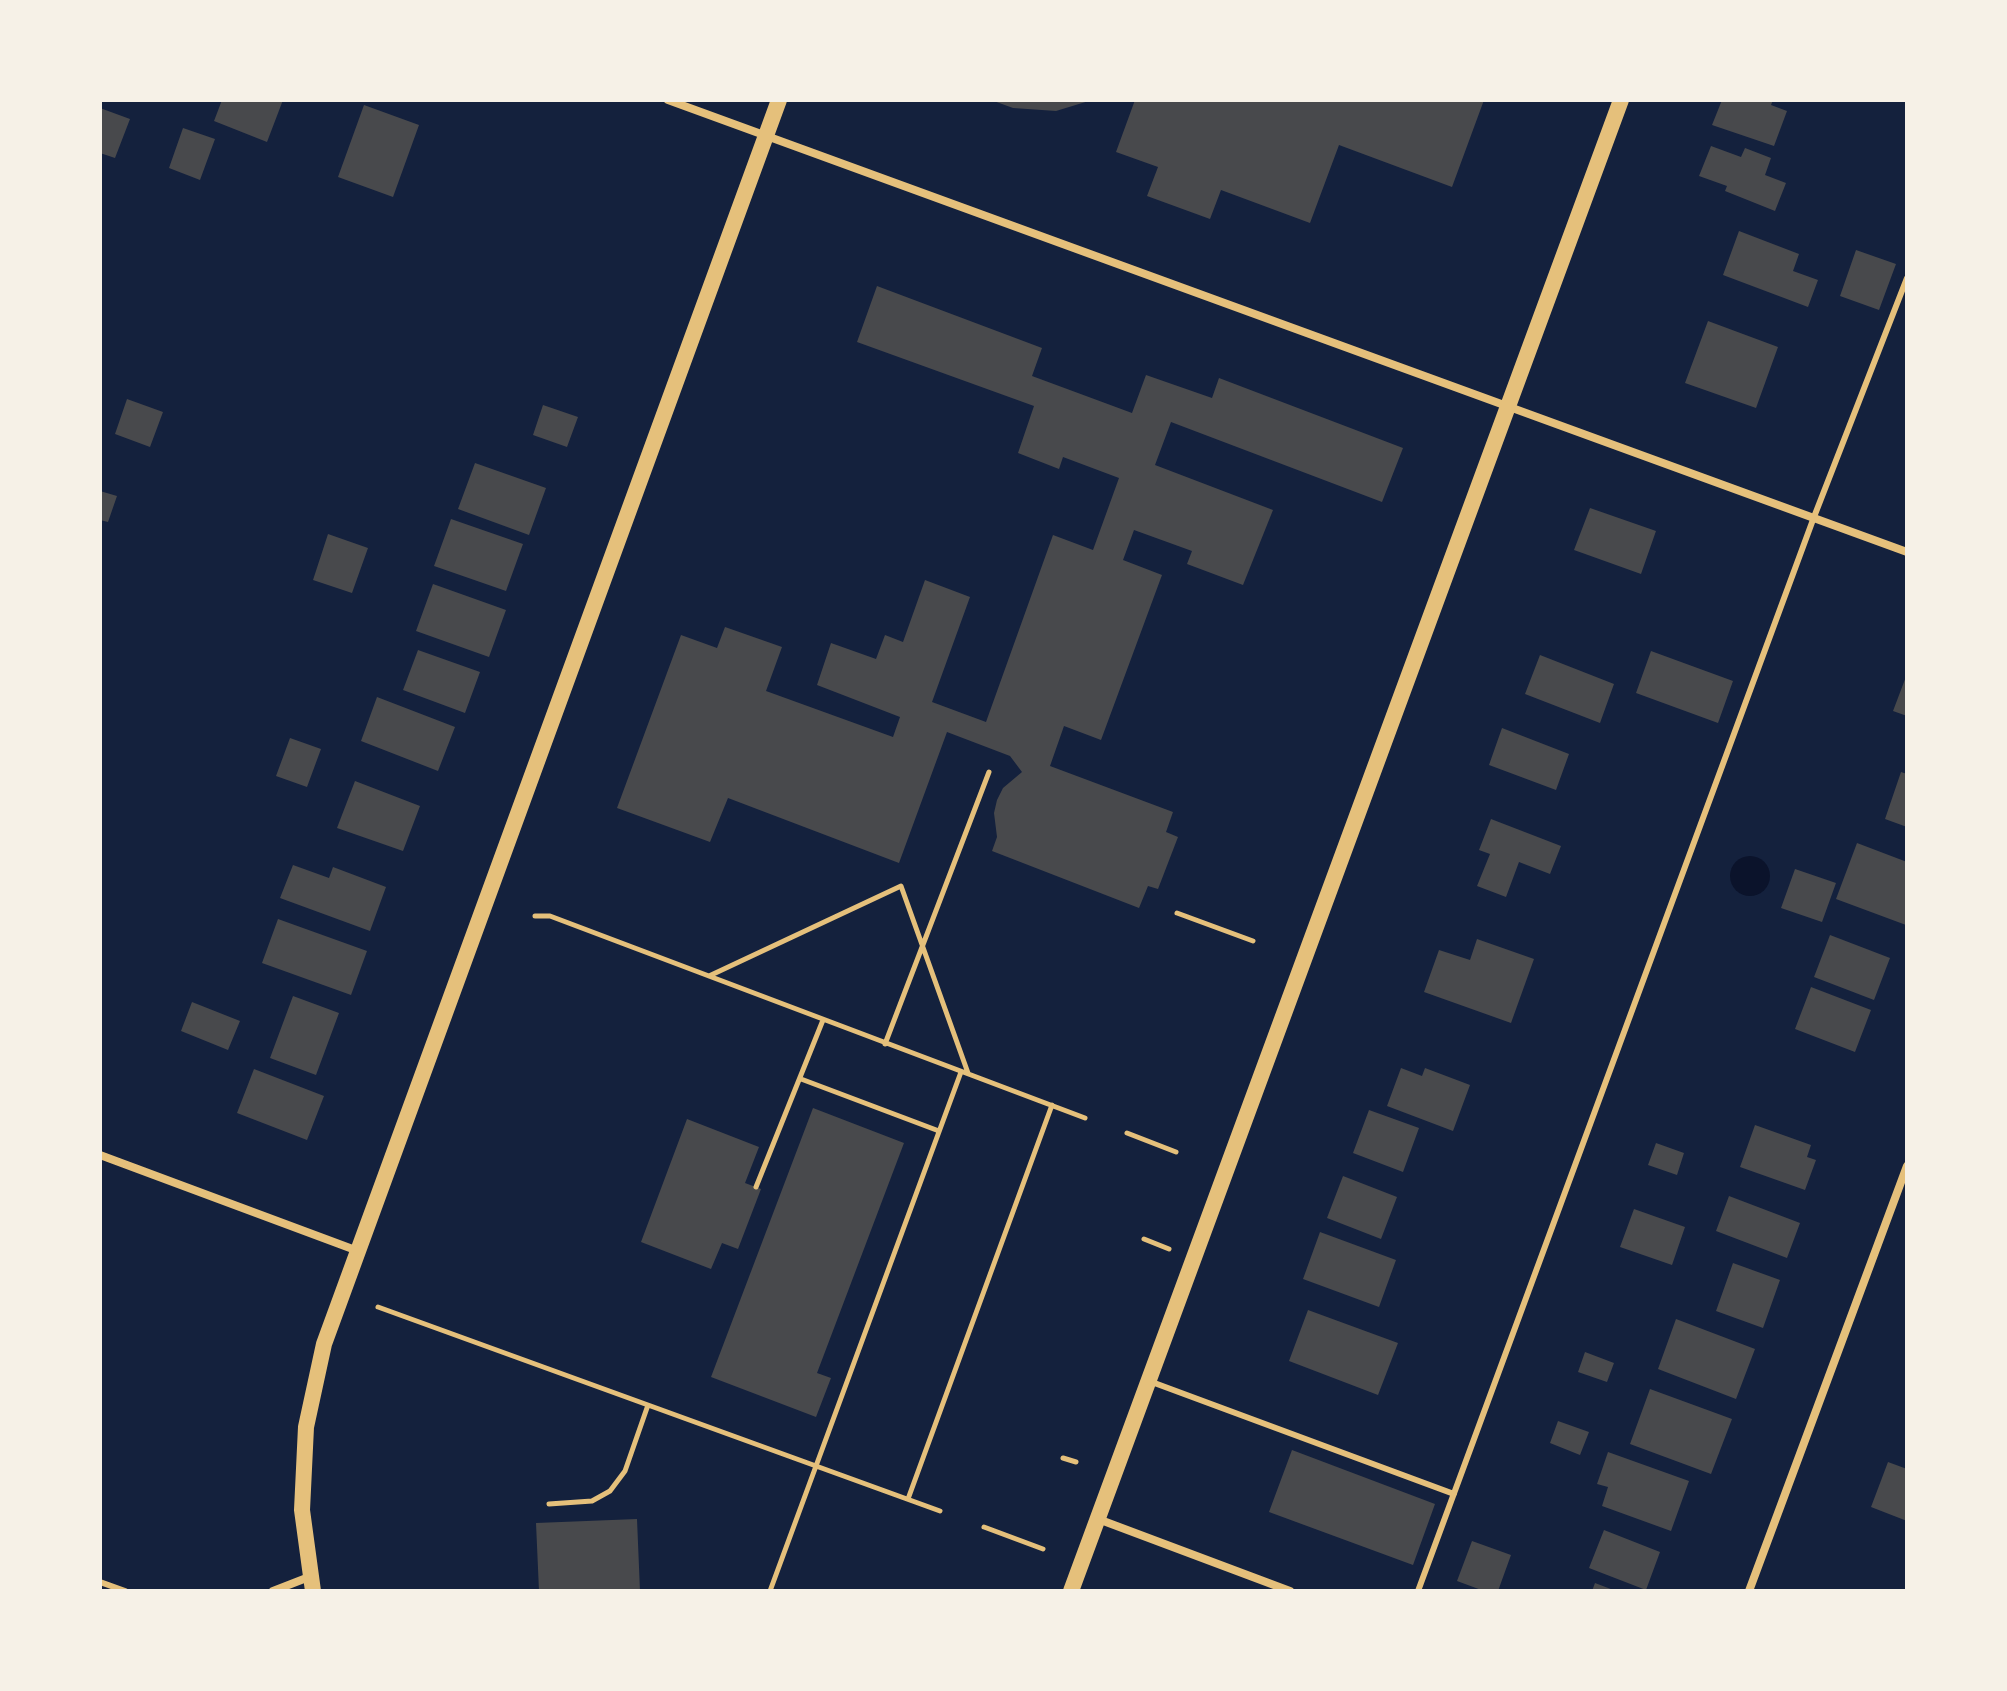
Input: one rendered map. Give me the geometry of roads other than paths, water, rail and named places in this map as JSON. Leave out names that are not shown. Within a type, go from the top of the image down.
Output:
[{"type":"main road","points":[[311,1584],[302,1510],[306,1427],[324,1344],[779,100]]},
{"type":"main road","points":[[1071,1591],[1621,100]]},
{"type":"street","points":[[668,100],[1907,552]]},
{"type":"street","points":[[100,1155],[358,1251]]},
{"type":"street","points":[[1749,1591],[1907,1166]]},
{"type":"street","points":[[1098,1519],[1290,1591]]},
{"type":"street","points":[[273,1591],[311,1584]]},
{"type":"lane","points":[[1418,1591],[1814,517],[1907,278]]},
{"type":"lane","points":[[1149,1381],[1454,1494]]},
{"type":"lane","points":[[100,1582],[125,1591]]},
{"type":"water","points":[[1750,856],[1764,862],[1770,876],[1764,890],[1750,896],[1736,890],[1730,876],[1736,862]]}]
